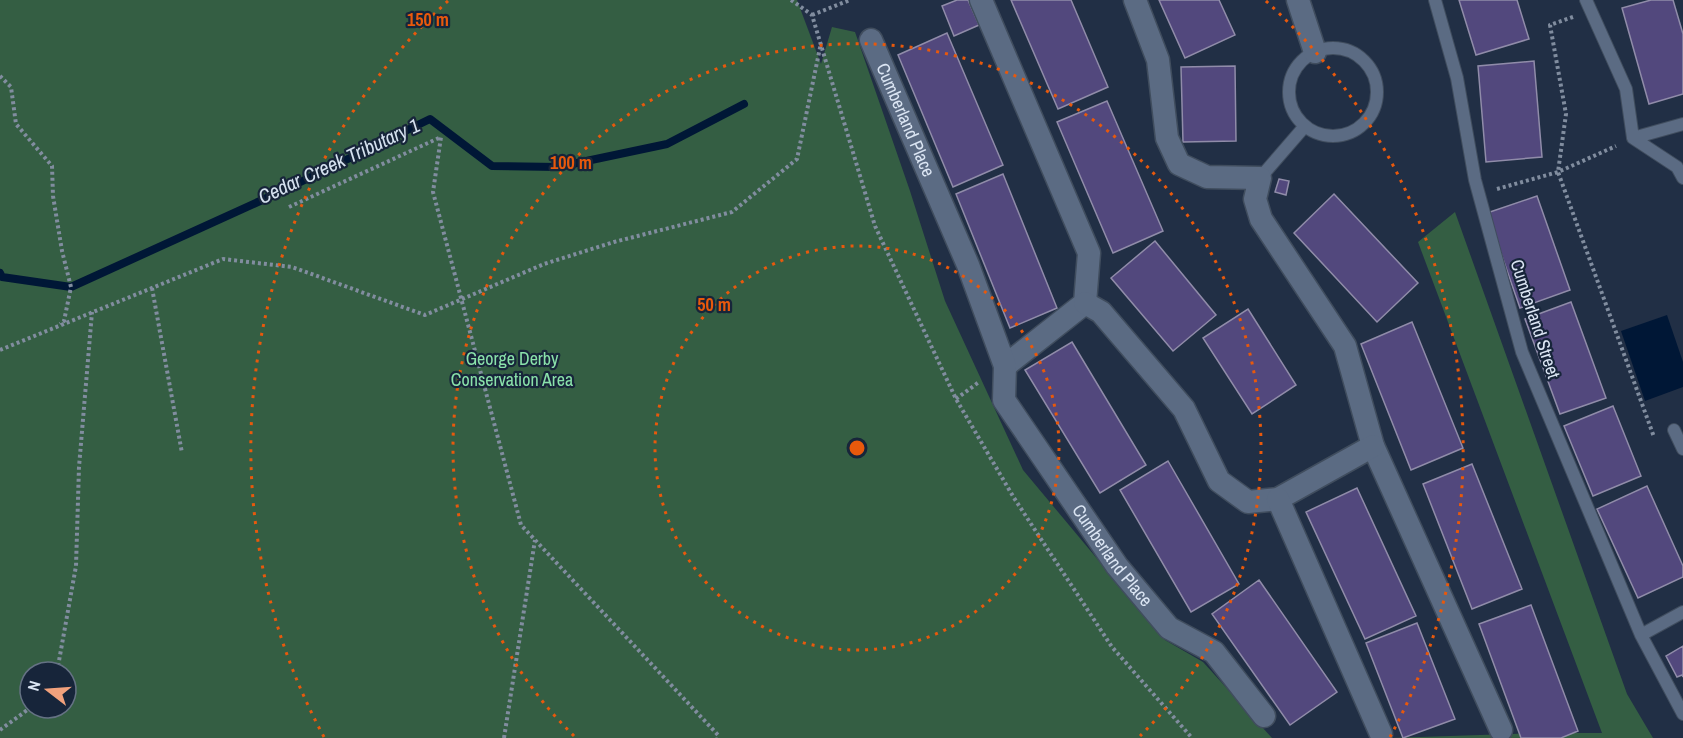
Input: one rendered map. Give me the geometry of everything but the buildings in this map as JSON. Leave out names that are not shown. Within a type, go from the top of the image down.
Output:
[{"type":"street","points":[[981,0],[1089,253],[1085,303],[1005,366]]},
{"type":"street","points":[[1135,0],[1158,60],[1167,138],[1179,164],[1207,177],[1260,178],[1255,199],[1261,219],[1345,346],[1373,446],[1501,730]]},
{"type":"street","points":[[1298,0],[1315,52]]},
{"type":"street","name":"Cumberland Place","points":[[871,40],[968,265],[1005,366],[1004,400],[1117,567],[1169,628],[1214,652],[1264,716]]},
{"type":"street","points":[[1085,303],[1101,312],[1184,410],[1219,481],[1248,502],[1278,499],[1373,446]]},
{"type":"street","points":[[1278,499],[1381,734]]},
{"type":"lane","name":"Cumberland Street","points":[[1435,0],[1457,78],[1474,180],[1522,352],[1641,635],[1683,714]]},
{"type":"lane","points":[[1588,5],[1626,89],[1633,138],[1677,167],[1683,178]]},
{"type":"lane","points":[[1329,48],[1343,49],[1356,55],[1367,64],[1375,77],[1376,105],[1369,118],[1359,128],[1346,134],[1332,136],[1318,134],[1305,126],[1296,115],[1290,102],[1290,87],[1294,73],[1303,61],[1315,52],[1329,48]]},
{"type":"lane","points":[[1633,138],[1683,124]]},
{"type":"lane","points":[[1260,178],[1305,126]]},
{"type":"lane","points":[[1674,430],[1683,449]]},
{"type":"lane","points":[[1641,635],[1683,612]]},
{"type":"path","points":[[791,0],[812,15],[875,226],[956,399],[1014,498],[1112,647],[1192,738]]},
{"type":"path","points":[[812,15],[850,0]]},
{"type":"path","points":[[1588,5],[1550,25],[1566,114],[1558,172],[1654,437],[1674,430]]},
{"type":"path","points":[[0,350],[223,259],[292,267],[425,315],[544,264],[614,242],[732,212],[797,159],[821,43]]},
{"type":"path","points":[[0,76],[11,87],[16,124],[52,166],[53,196],[62,251],[71,287],[64,321],[54,328]]},
{"type":"path","points":[[289,207],[441,137],[433,192],[521,525],[718,735],[717,738]]},
{"type":"path","points":[[1478,194],[1558,172],[1633,138]]},
{"type":"path","points":[[152,288],[182,453]]},
{"type":"path","points":[[59,660],[76,566],[79,467],[92,312]]},
{"type":"path","points":[[956,399],[969,390]]},
{"type":"path","points":[[504,738],[535,540]]},
{"type":"path","points":[[0,730],[18,717]]},
{"type":"green space","name":"George Derby Conservation Area","points":[[0,0],[797,0],[821,64],[832,27],[855,32],[945,301],[1023,470],[1165,640],[1203,662],[1272,738],[0,738]]},
{"type":"green space","points":[[1455,212],[1627,694],[1653,738],[1389,738],[1602,733],[1418,242]]},
{"type":"water","points":[[1667,315],[1683,362],[1683,387],[1645,401],[1621,331]]},
{"type":"waterway","name":"Cedar Creek Tributary 1","points":[[0,273],[2,277],[71,287],[282,191],[430,119],[492,166],[558,167],[667,144],[744,104]]}]
